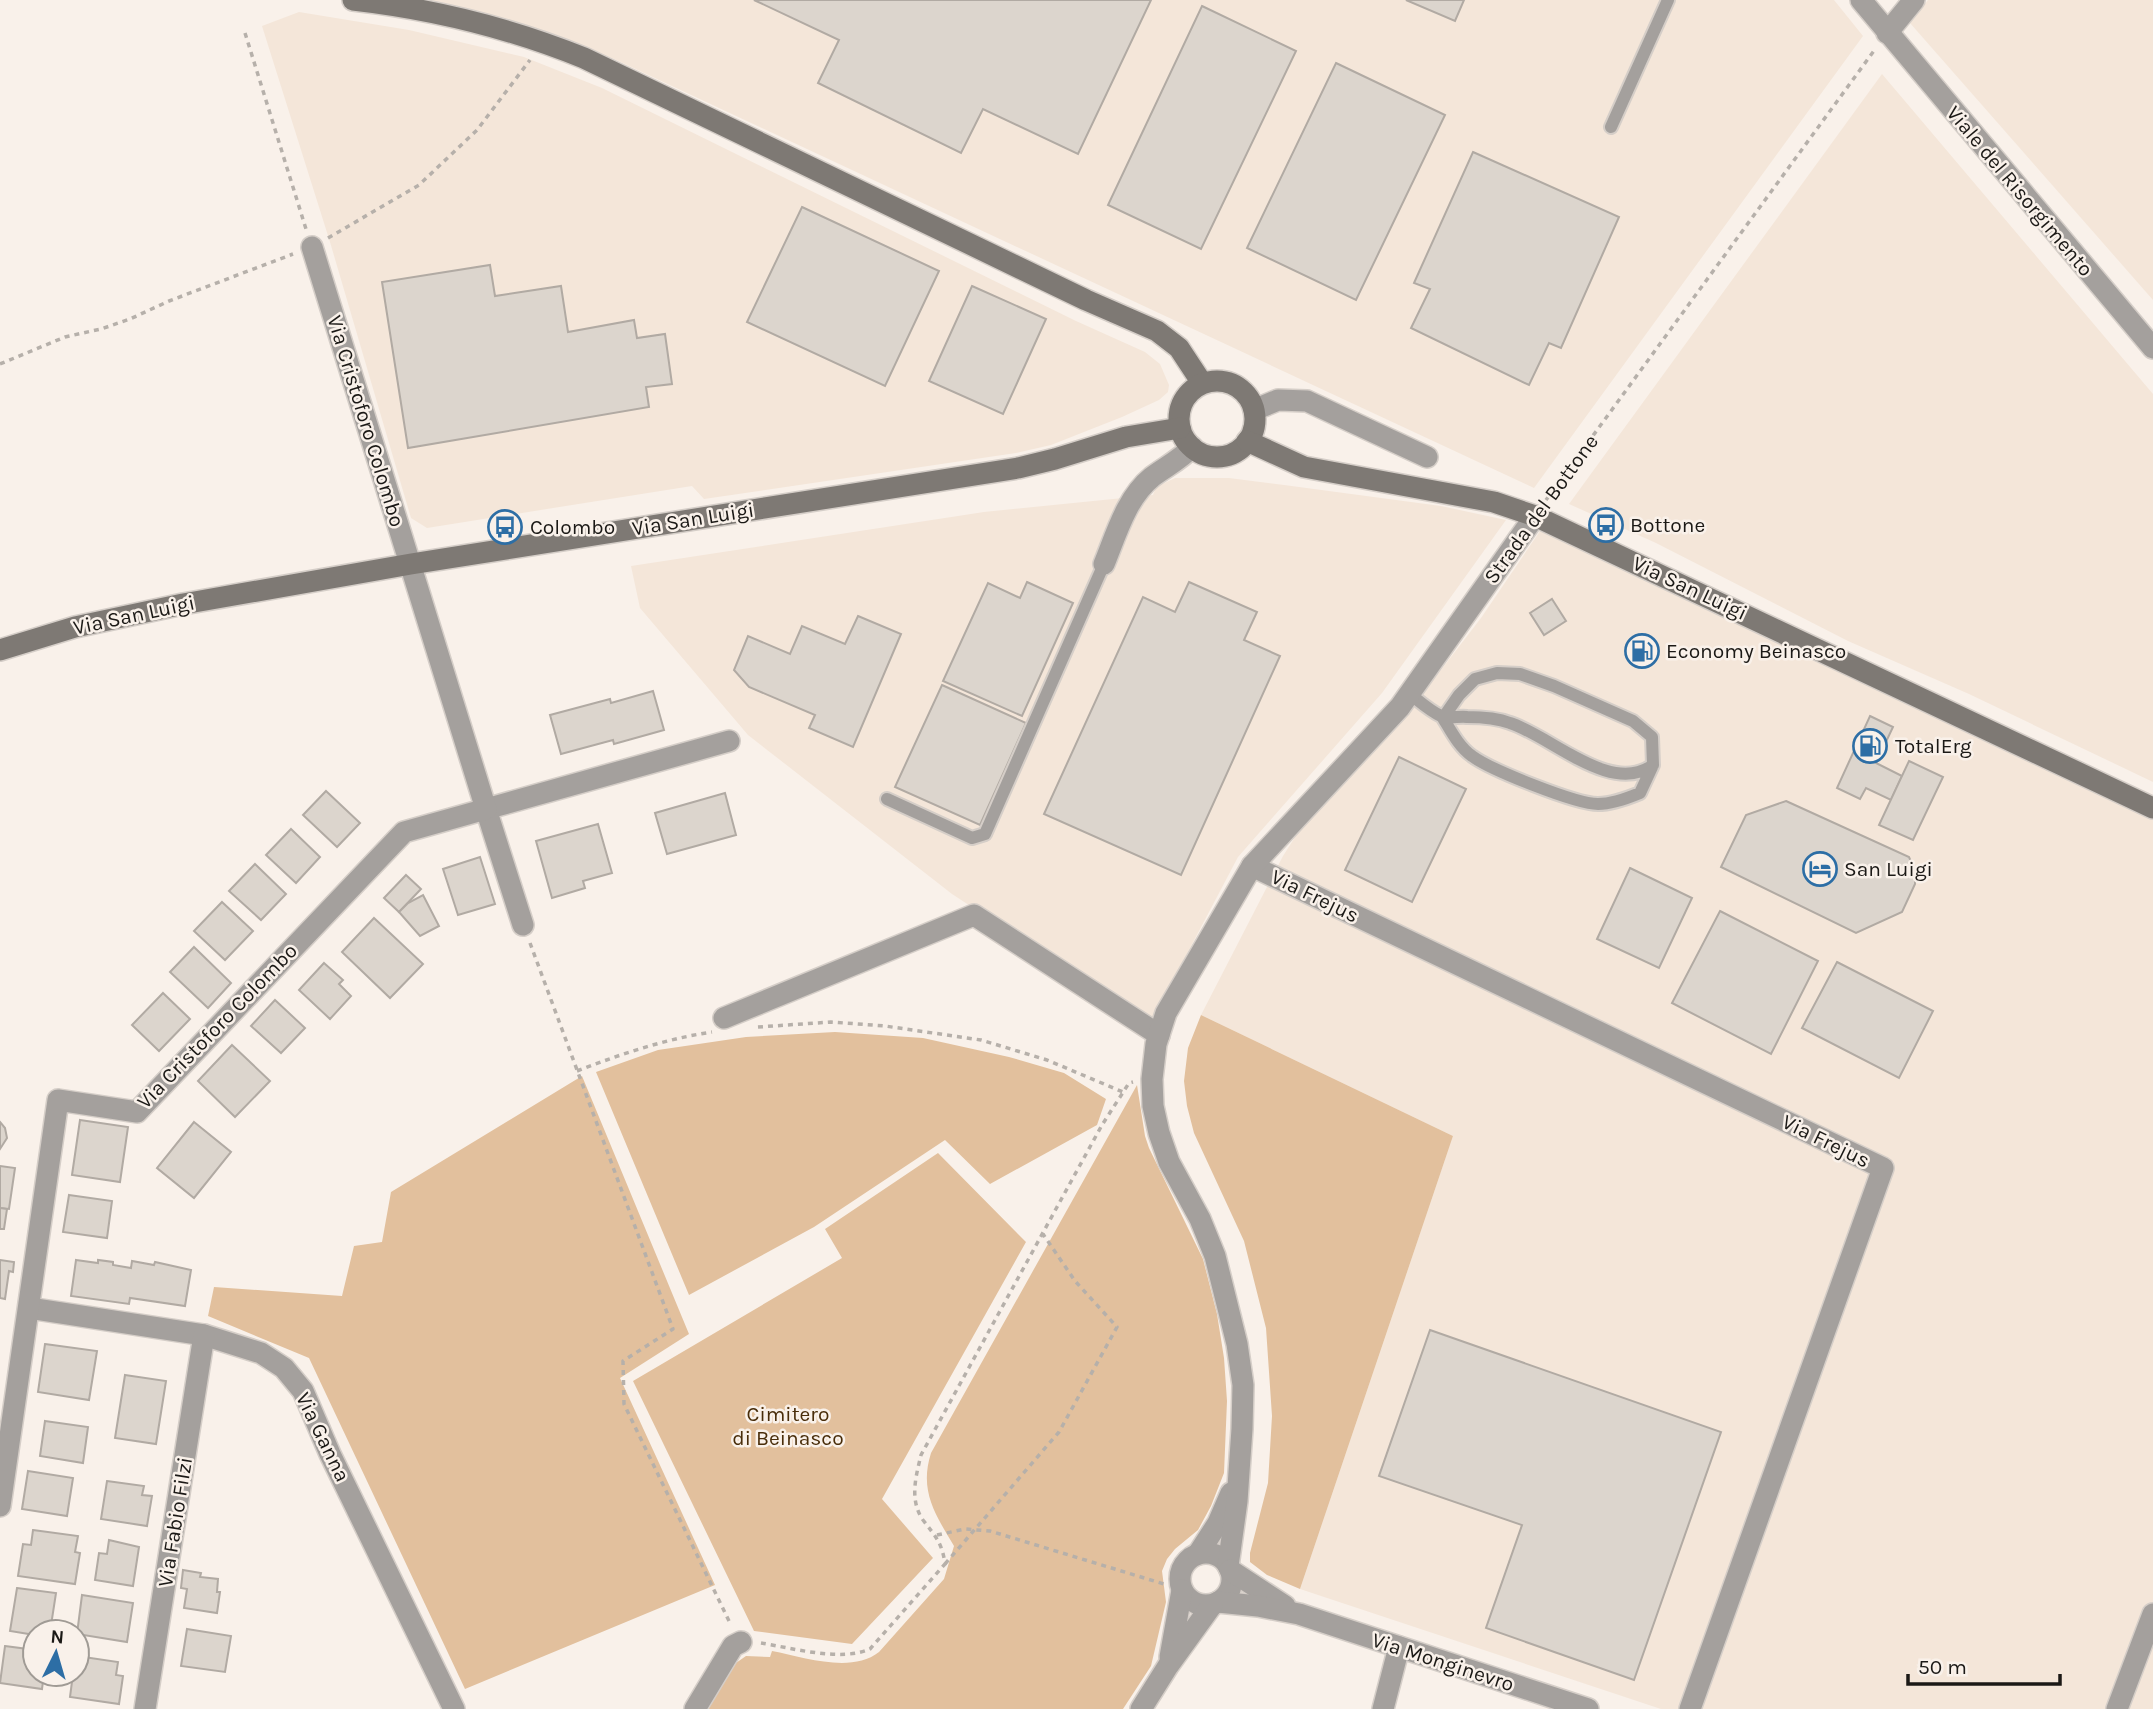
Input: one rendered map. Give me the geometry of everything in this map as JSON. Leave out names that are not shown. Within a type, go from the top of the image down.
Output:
[{"type":"street","points":[[354,0],[425,10],[544,42],[626,78],[1086,300],[1157,331],[1179,348],[1202,383]]},
{"type":"street","name":"Viale del Risorgimento","points":[[1861,0],[2151,341]]},
{"type":"street","points":[[1887,33],[1914,0]]},
{"type":"street","name":"Via Cristoforo Colombo","points":[[312,247],[523,925]]},
{"type":"street","points":[[1220,381],[1236,386],[1247,396],[1254,410],[1253,428],[1247,441],[1237,451],[1219,457],[1203,454],[1192,447],[1180,428],[1179,411],[1183,402],[1188,393],[1202,383],[1220,381]]},
{"type":"street","points":[[1254,410],[1278,400],[1307,401],[1427,457]]},
{"type":"street","name":"Via San Luigi","points":[[0,650],[75,627],[183,604],[411,564],[1018,468],[1126,437],[1180,428]]},
{"type":"street","name":"Via San Luigi","points":[[1247,441],[1304,467],[1494,502],[1535,516],[2153,807]]},
{"type":"street","points":[[1104,564],[1127,510],[1143,486],[1152,477],[1181,459],[1192,447]]},
{"type":"street","name":"Strada del Bottone","points":[[1229,1568],[1242,1429],[1242,1385],[1233,1322],[1215,1256],[1159,1133],[1153,1106],[1152,1079],[1159,1035],[1166,1013],[1252,866],[1410,694],[1535,516]]},
{"type":"street","name":"Via Cristoforo Colombo","points":[[0,1506],[58,1100],[137,1112],[404,832],[729,741]]},
{"type":"street","name":"Via Frejus","points":[[1252,866],[1883,1168],[1690,1709]]},
{"type":"street","points":[[722,1024],[974,915],[1159,1035]]},
{"type":"street","name":"Via Ganna","points":[[29,1308],[204,1335],[261,1353],[284,1368],[303,1391],[330,1454],[454,1709]]},
{"type":"street","name":"Via Fabio Filzi","points":[[145,1709],[204,1335]]},
{"type":"street","points":[[1168,1666],[1181,1588],[1181,1570],[1185,1563],[1198,1554],[1218,1523],[1238,1479]]},
{"type":"street","points":[[1142,1709],[1168,1666],[1231,1585],[1229,1568],[1215,1555],[1198,1554]]},
{"type":"street","name":"Via Monginevro","points":[[1229,1568],[1247,1583],[1299,1614]]},
{"type":"street","points":[[1181,1588],[1194,1602],[1215,1604]]},
{"type":"street","name":"Via Monginevro","points":[[1215,1604],[1258,1606],[1299,1614],[1588,1709]]},
{"type":"street","points":[[2117,1709],[2153,1614]]},
{"type":"street","points":[[695,1709],[733,1646],[741,1642]]},
{"type":"street","points":[[1383,1709],[1398,1647]]},
{"type":"lane","points":[[1611,127],[1668,0]]},
{"type":"lane","points":[[887,799],[972,838],[985,834],[1104,564]]},
{"type":"lane","points":[[1410,694],[1443,718],[1454,737],[1470,755],[1500,772],[1568,797],[1598,804],[1640,793],[1653,765],[1652,737],[1633,721],[1555,686],[1520,674],[1497,673],[1475,679],[1459,695],[1443,718]]},
{"type":"lane","points":[[1443,718],[1469,717],[1506,721],[1527,729],[1604,771],[1642,773],[1653,765]]},
{"type":"path","points":[[245,33],[312,247]]},
{"type":"path","name":"Strada del Bottone","points":[[1535,516],[1887,33]]},
{"type":"path","points":[[0,365],[65,337],[130,319],[169,301],[312,247],[419,185],[478,130],[544,42]]},
{"type":"path","points":[[523,925],[673,1329],[624,1361],[624,1404],[716,1598],[741,1642],[844,1655],[870,1649],[1059,1432],[1118,1327],[1075,1282],[1042,1234]]},
{"type":"path","points":[[757,1027],[831,1022],[885,1026],[981,1040],[1047,1060],[1123,1092]]},
{"type":"path","points":[[577,1071],[722,1024]]},
{"type":"path","points":[[944,1564],[937,1535],[921,1518],[915,1499],[915,1482],[921,1455],[1102,1125],[1129,1083],[1138,1079],[1152,1079]]},
{"type":"path","points":[[937,1535],[965,1529],[990,1531],[1160,1584],[1181,1588]]},
{"type":"shaded area","points":[[430,0],[1834,0],[1863,36],[1534,488],[614,59],[536,28]]},
{"type":"shaded area","points":[[1928,0],[2153,0],[2153,300],[1910,23]]},
{"type":"shaded area","points":[[299,12],[409,30],[524,57],[602,88],[1076,321],[1145,352],[1160,364],[1169,385],[1168,392],[1159,400],[1122,417],[1051,445],[1016,453],[704,499],[692,486],[427,528],[411,518],[330,242],[262,26]]},
{"type":"shaded area","points":[[1882,74],[2153,394],[2153,782],[1969,694],[1848,641],[1656,543],[1569,504]]},
{"type":"shaded area","points":[[1175,478],[1229,478],[1441,506],[1506,520],[1382,693],[1238,857],[1150,1024],[952,894],[748,735],[640,608],[631,566],[984,512],[1153,495],[1156,487]]},
{"type":"shaded area","points":[[1540,531],[2153,820],[2153,1709],[1661,1709],[1300,1589],[1453,1136],[1201,1015],[1297,834],[1410,710],[1481,618]]},
{"type":"green space","points":[[1201,1015],[1453,1136],[1300,1589],[1267,1575],[1250,1562],[1268,1483],[1272,1416],[1266,1328],[1244,1241],[1194,1133],[1187,1106],[1184,1081],[1188,1048]]},
{"type":"green space","points":[[835,1032],[923,1038],[1009,1057],[1064,1073],[1106,1099],[1097,1125],[990,1184],[945,1140],[814,1227],[689,1295],[596,1072],[658,1050],[746,1037]]},
{"type":"green space","points":[[582,1076],[689,1334],[620,1378],[715,1585],[465,1689],[309,1358],[208,1316],[214,1287],[342,1296],[354,1246],[382,1242],[391,1192]]},
{"type":"green space","points":[[1137,1085],[1149,1148],[1203,1259],[1217,1314],[1227,1401],[1224,1473],[1198,1530],[1167,1559],[1162,1571],[1166,1602],[1151,1666],[1123,1709],[708,1709],[733,1665],[746,1656],[770,1657],[772,1651],[827,1662],[868,1659],[879,1652],[944,1579],[954,1546],[935,1513],[928,1491],[931,1453]]},
{"type":"green space","name":"Cimitero di Beinasco","points":[[938,1153],[1026,1242],[882,1499],[933,1558],[852,1644],[754,1631],[633,1381],[842,1258],[825,1229]]},
{"type":"building","points":[[754,0],[1151,0],[1078,154],[983,109],[961,153],[818,83],[839,40]]},
{"type":"building","points":[[1406,0],[1464,0],[1455,21]]},
{"type":"building","points":[[1202,6],[1296,51],[1201,249],[1108,205]]},
{"type":"building","points":[[1336,63],[1445,115],[1356,300],[1247,248]]},
{"type":"building","points":[[1473,152],[1619,217],[1561,348],[1549,343],[1529,385],[1411,328],[1430,289],[1414,283]]},
{"type":"building","points":[[802,207],[939,271],[885,386],[747,322]]},
{"type":"building","points":[[490,265],[495,296],[561,286],[568,332],[634,320],[637,338],[665,334],[672,384],[646,387],[649,407],[408,448],[382,282]]},
{"type":"building","points":[[972,286],[1046,319],[1003,414],[929,381]]},
{"type":"building","points":[[1027,582],[1073,603],[1022,716],[943,681],[988,583],[1020,598]]},
{"type":"building","points":[[1189,582],[1257,612],[1244,640],[1280,656],[1181,875],[1044,814],[1143,597],[1175,612]]},
{"type":"building","points":[[1552,599],[1566,621],[1544,635],[1530,613]]},
{"type":"building","points":[[858,616],[901,634],[853,747],[809,728],[815,715],[749,687],[734,670],[748,636],[790,654],[802,626],[845,644]]},
{"type":"building","points":[[942,685],[1026,723],[980,825],[895,787]]},
{"type":"building","points":[[653,691],[664,730],[614,744],[613,740],[561,754],[550,715],[610,699],[611,703]]},
{"type":"building","points":[[1870,716],[1893,727],[1876,763],[1902,776],[1891,800],[1866,788],[1860,799],[1837,788]]},
{"type":"building","points":[[1399,757],[1466,789],[1412,902],[1345,870]]},
{"type":"building","points":[[1909,761],[1943,777],[1913,840],[1879,825]]},
{"type":"building","points":[[326,791],[360,823],[337,847],[303,815]]},
{"type":"building","points":[[725,793],[736,835],[667,854],[655,813]]},
{"type":"building","name":"San Luigi","points":[[1786,801],[1909,857],[1915,871],[1915,884],[1902,912],[1856,933],[1721,867],[1746,815]]},
{"type":"building","points":[[598,824],[612,873],[583,881],[585,888],[552,898],[536,841]]},
{"type":"building","points":[[291,829],[320,857],[296,883],[266,855]]},
{"type":"building","points":[[480,857],[495,904],[458,915],[443,869]]},
{"type":"building","points":[[255,864],[286,894],[261,920],[229,891]]},
{"type":"building","points":[[1630,868],[1692,898],[1659,968],[1597,939]]},
{"type":"building","points":[[406,875],[421,889],[399,912],[384,898]]},
{"type":"building","points":[[423,895],[439,926],[420,936],[399,912],[408,903]]},
{"type":"building","points":[[222,902],[253,931],[225,960],[194,931]]},
{"type":"building","points":[[1720,911],[1818,961],[1771,1054],[1672,1003]]},
{"type":"building","points":[[374,918],[423,964],[390,998],[342,952]]},
{"type":"building","points":[[194,947],[231,983],[208,1008],[170,972]]},
{"type":"building","points":[[1837,962],[1933,1011],[1899,1078],[1802,1028]]},
{"type":"building","points":[[324,963],[343,980],[339,984],[351,996],[330,1019],[299,990]]},
{"type":"building","points":[[163,993],[190,1019],[159,1051],[132,1025]]},
{"type":"building","points":[[275,1000],[305,1028],[281,1053],[251,1026]]},
{"type":"building","points":[[232,1045],[270,1081],[235,1117],[198,1081]]},
{"type":"building","points":[[80,1120],[128,1127],[120,1182],[72,1175]]},
{"type":"building","points":[[0,1122],[5,1128],[7,1138],[0,1149]]},
{"type":"building","points":[[194,1122],[231,1152],[194,1198],[157,1168]]},
{"type":"building","points":[[0,1166],[15,1168],[9,1209],[0,1208]]},
{"type":"building","points":[[69,1195],[112,1201],[107,1238],[63,1232]]},
{"type":"building","points":[[0,1208],[7,1209],[4,1229],[0,1229]]},
{"type":"building","points":[[0,1260],[14,1262],[13,1272],[9,1271],[5,1299],[0,1298]]},
{"type":"building","points":[[76,1260],[113,1262],[113,1265],[131,1268],[132,1261],[154,1265],[155,1262],[191,1270],[185,1306],[130,1298],[129,1304],[71,1296]]},
{"type":"building","points":[[1430,1330],[1721,1432],[1634,1680],[1486,1628],[1522,1525],[1379,1476]]},
{"type":"building","points":[[45,1344],[97,1351],[89,1400],[38,1392]]},
{"type":"building","points":[[125,1375],[166,1381],[156,1444],[115,1438]]},
{"type":"building","points":[[45,1421],[88,1427],[83,1463],[40,1456]]},
{"type":"building","points":[[28,1471],[73,1478],[67,1516],[22,1509]]},
{"type":"building","points":[[107,1481],[144,1486],[142,1495],[152,1496],[147,1526],[101,1519]]},
{"type":"building","points":[[33,1530],[78,1536],[75,1552],[80,1553],[75,1584],[18,1576],[23,1544],[31,1545]]},
{"type":"building","points":[[109,1540],[139,1547],[133,1586],[95,1580],[99,1553],[107,1554]]},
{"type":"building","points":[[183,1570],[201,1573],[200,1577],[218,1579],[217,1592],[220,1592],[217,1613],[184,1608],[187,1589],[181,1588]]},
{"type":"building","points":[[17,1588],[56,1593],[52,1618],[21,1618],[21,1633],[10,1631]]},
{"type":"building","points":[[82,1595],[133,1603],[127,1642],[91,1636],[91,1618],[79,1618]]},
{"type":"building","points":[[187,1629],[231,1636],[225,1672],[181,1666]]},
{"type":"building","points":[[5,1646],[21,1648],[21,1686],[0,1683]]},
{"type":"building","points":[[91,1658],[118,1662],[116,1675],[123,1676],[119,1704],[70,1697],[71,1688],[91,1688]]},
{"type":"place","name":"Bottone","points":[[1606,525]]},
{"type":"place","name":"Colombo","points":[[505,527]]},
{"type":"place","name":"Economy Beinasco","points":[[1642,651]]},
{"type":"place","name":"TotalErg","points":[[1870,746]]},
{"type":"place","name":"San Luigi","points":[[1820,869]]}]
